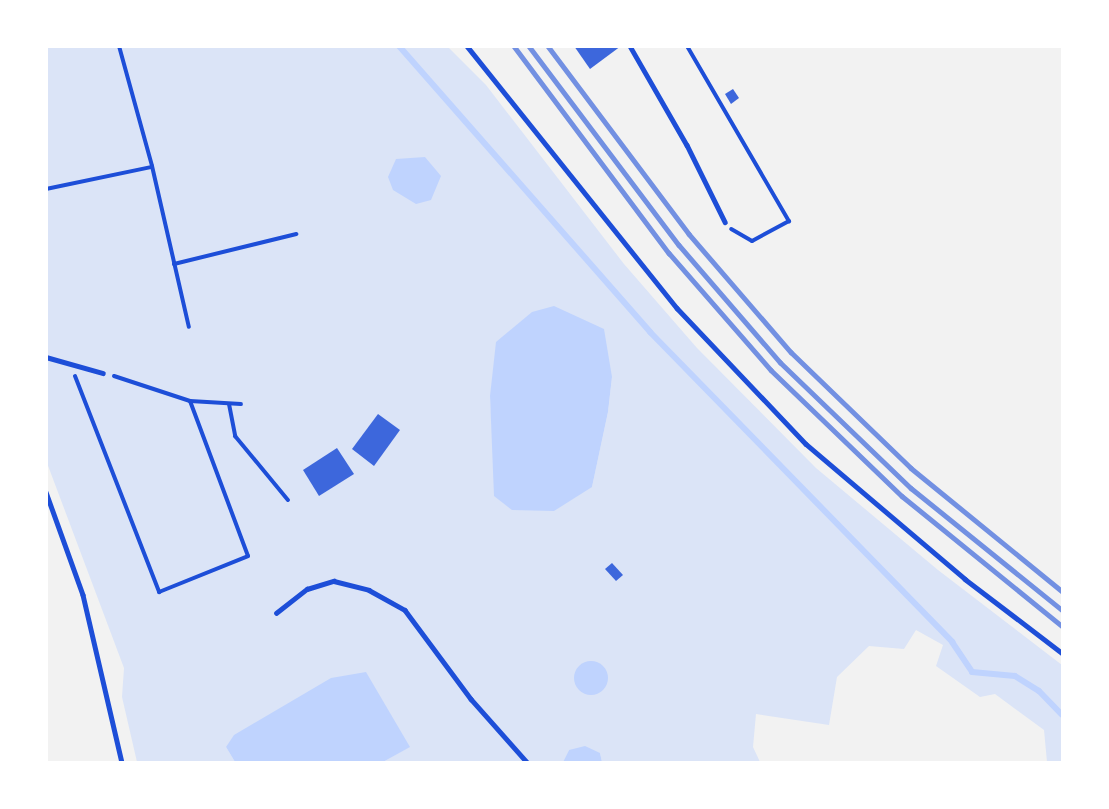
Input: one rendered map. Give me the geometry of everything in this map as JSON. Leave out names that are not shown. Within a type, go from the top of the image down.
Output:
[{"type":"lane","points":[[466,46],[677,308],[806,444],[965,579],[1062,653]]},
{"type":"lane","points":[[630,46],[687,145],[725,222]]},
{"type":"lane","points":[[46,357],[103,373]]},
{"type":"lane","points":[[46,492],[83,596],[122,762]]},
{"type":"lane","points":[[276,613],[307,589],[334,581],[369,591],[405,610],[471,699],[526,762]]},
{"type":"path","points":[[118,46],[152,166],[189,327]]},
{"type":"path","points":[[687,46],[789,220],[752,241],[735,234],[725,222]]},
{"type":"path","points":[[46,189],[152,166]]},
{"type":"path","points":[[174,264],[296,234]]},
{"type":"path","points":[[73,364],[159,592],[248,556],[190,401]]},
{"type":"path","points":[[103,373],[190,401],[241,405]]},
{"type":"path","points":[[229,404],[235,436],[288,500]]},
{"type":"shaded area","points":[[47,47],[448,47],[486,85],[624,264],[697,348],[816,468],[938,570],[1062,665],[1062,762],[1047,762],[1044,730],[995,694],[980,697],[936,666],[943,645],[916,630],[904,649],[869,646],[837,677],[829,725],[756,714],[753,747],[760,762],[602,762],[600,753],[569,750],[563,762],[383,762],[409,747],[226,747],[235,762],[137,762],[122,697],[124,668],[47,463]],"holes":[[[612,377],[608,412],[592,487],[492,430],[490,396]]]},
{"type":"water","points":[[425,157],[441,176],[431,200],[416,204],[393,190],[388,177],[396,159]]},
{"type":"water","points":[[554,306],[604,329],[612,377],[608,412],[592,487],[554,511],[512,510],[494,496],[490,396],[496,342],[532,312]]},
{"type":"water","points":[[591,661],[603,666],[608,678],[603,690],[591,695],[579,690],[574,678],[579,666]]},
{"type":"water","points":[[366,672],[410,747],[383,762],[235,762],[226,747],[234,735],[331,678]]},
{"type":"water","points":[[585,746],[600,753],[602,762],[563,762],[569,750]]},
{"type":"building","points":[[574,46],[621,46],[590,69]]},
{"type":"building","points":[[733,89],[739,98],[731,104],[725,94]]},
{"type":"building","points":[[378,414],[400,430],[374,466],[352,449]]},
{"type":"building","points":[[337,448],[354,474],[319,496],[303,470]]},
{"type":"building","points":[[612,563],[623,575],[616,581],[605,569]]},
{"type":"waterway","points":[[399,46],[650,332],[952,642],[972,672],[1015,676],[1039,691],[1062,715]]},
{"type":"railway","points":[[514,46],[669,253],[771,370],[902,496],[1062,626]]},
{"type":"railway","points":[[529,46],[679,245],[780,362],[911,488],[1062,610]]},
{"type":"railway","points":[[548,46],[689,234],[791,352],[911,468],[1062,591]]}]
